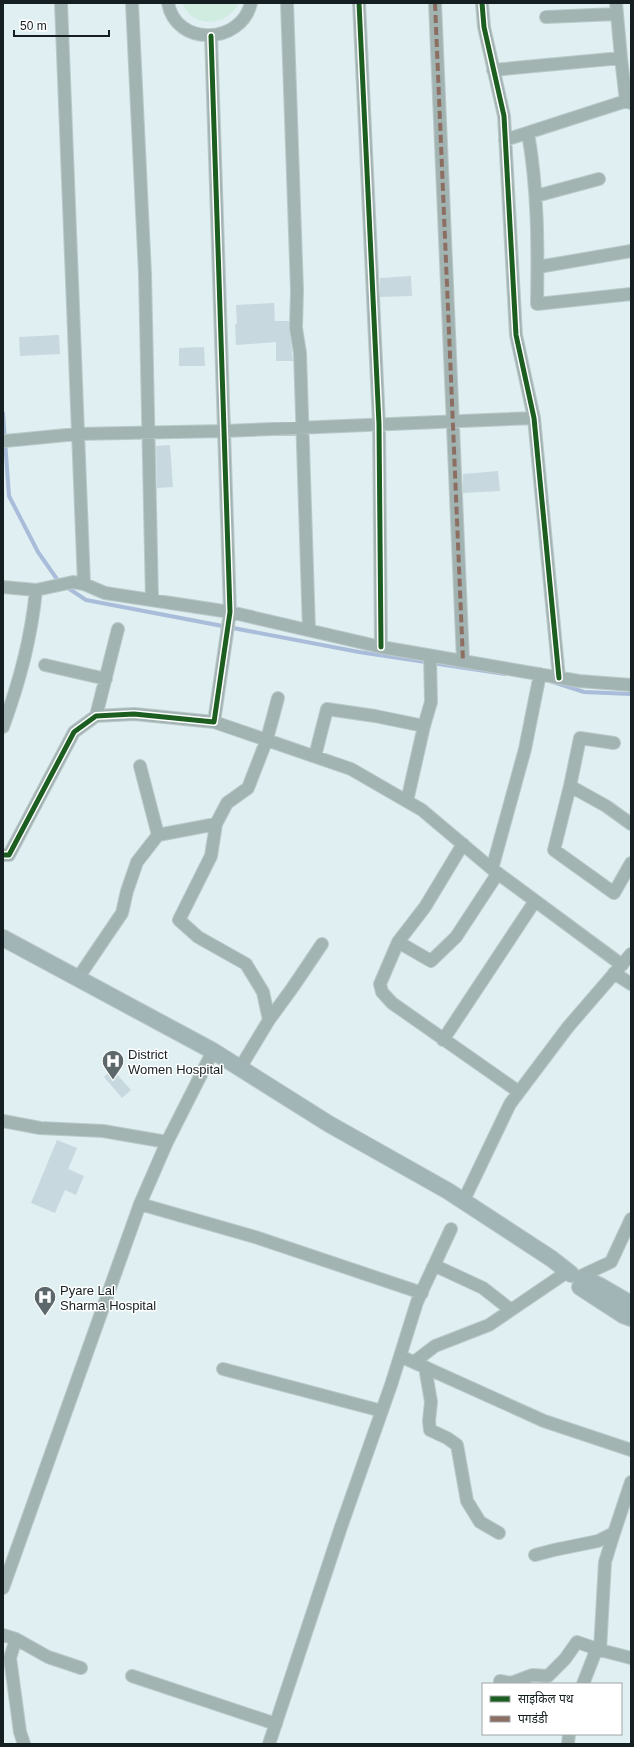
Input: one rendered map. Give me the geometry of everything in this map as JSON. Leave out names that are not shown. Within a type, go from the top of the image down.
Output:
[{"type":"main road","points":[[3,938],[214,1051],[329,1124],[448,1191],[552,1259],[577,1277],[623,1315],[631,1318]]},
{"type":"main road","points":[[577,1277],[600,1286],[631,1304]]},
{"type":"street","points":[[61,3],[77,434],[78,583]]},
{"type":"street","points":[[132,3],[145,274],[147,433],[152,600]]},
{"type":"street","points":[[168,3],[173,16],[180,25],[199,35],[211,36],[227,33],[235,28],[246,16],[251,3]]},
{"type":"street","points":[[287,3],[297,282],[296,328],[300,353],[309,630]]},
{"type":"street","points":[[359,3],[379,424],[381,647]]},
{"type":"street","points":[[435,3],[463,661]]},
{"type":"street","points":[[482,3],[484,27],[504,116],[516,336],[534,418],[559,678]]},
{"type":"street","points":[[505,140],[628,102],[621,58],[617,9],[546,18]]},
{"type":"street","points":[[211,36],[230,612],[214,722]]},
{"type":"street","points":[[493,70],[621,58]]},
{"type":"street","points":[[528,133],[532,157],[538,226],[537,304],[631,294]]},
{"type":"street","points":[[536,196],[599,179]]},
{"type":"street","points":[[538,267],[631,251]]},
{"type":"street","points":[[5,441],[77,434],[224,431],[534,418]]},
{"type":"street","points":[[3,587],[36,590],[78,583],[105,593],[230,612],[381,647],[539,675],[579,681],[631,685]]},
{"type":"street","points":[[3,727],[27,654],[33,621],[36,590]]},
{"type":"street","points":[[96,716],[118,629]]},
{"type":"street","points":[[407,801],[431,702],[430,656]]},
{"type":"street","points":[[45,665],[106,679]]},
{"type":"street","points":[[398,942],[431,961],[456,937],[495,871],[525,749],[539,675]]},
{"type":"street","points":[[269,1020],[263,992],[246,964],[198,937],[179,920],[211,856],[216,824],[227,803],[248,788],[267,739],[278,698]]},
{"type":"street","points":[[315,756],[327,709],[375,716],[424,726]]},
{"type":"street","points":[[3,855],[9,855],[74,732],[96,716],[134,714],[214,722],[351,769],[422,810],[495,871],[535,901],[618,969],[631,984]]},
{"type":"street","points":[[614,742],[580,738],[554,850],[614,893],[631,863]]},
{"type":"street","points":[[140,766],[158,835]]},
{"type":"street","points":[[570,786],[606,806],[631,824]]},
{"type":"street","points":[[78,978],[122,913],[137,862],[158,835],[216,824]]},
{"type":"street","points":[[463,844],[425,907],[398,942],[380,984],[382,992],[392,1003],[519,1092]]},
{"type":"street","points":[[443,1040],[535,901]]},
{"type":"street","points":[[240,1068],[269,1020],[294,987],[322,944]]},
{"type":"street","points":[[463,1202],[510,1104],[568,1027],[631,954]]},
{"type":"street","points":[[3,1588],[140,1204],[167,1142],[214,1051]]},
{"type":"street","points":[[3,1121],[40,1128],[103,1131],[167,1142]]},
{"type":"street","points":[[140,1204],[255,1237],[422,1293]]},
{"type":"street","points":[[419,1365],[435,1346],[489,1325],[511,1310],[611,1262],[631,1219]]},
{"type":"street","points":[[269,1744],[336,1542],[422,1293],[451,1229]]},
{"type":"street","points":[[434,1267],[440,1268],[483,1288],[511,1310]]},
{"type":"street","points":[[400,1356],[544,1421],[631,1450]]},
{"type":"street","points":[[419,1365],[431,1402],[429,1421],[430,1430],[447,1438],[457,1445],[467,1501],[480,1522],[499,1534]]},
{"type":"street","points":[[223,1369],[382,1411]]},
{"type":"street","points":[[583,1683],[599,1649],[606,1562],[631,1482]]},
{"type":"street","points":[[535,1555],[598,1542],[614,1533]]},
{"type":"street","points":[[3,1636],[16,1639],[48,1658],[81,1668]]},
{"type":"street","points":[[16,1639],[10,1658],[20,1732],[24,1744]]},
{"type":"street","points":[[500,1681],[511,1683],[532,1675],[548,1676],[565,1659],[577,1642],[631,1658]]},
{"type":"street","points":[[132,1676],[276,1724]]},
{"type":"green space","points":[[182,3],[239,3],[234,11],[227,17],[210,22],[202,21],[194,17],[187,11]]},
{"type":"building","points":[[411,276],[412,296],[380,297],[380,278]]},
{"type":"building","points":[[274,303],[275,321],[289,321],[293,361],[276,361],[276,342],[236,345],[236,305]]},
{"type":"building","points":[[59,335],[60,354],[20,356],[19,337]]},
{"type":"building","points":[[204,347],[205,366],[179,366],[179,348]]},
{"type":"building","points":[[170,445],[173,487],[157,488],[156,446]]},
{"type":"building","points":[[498,471],[500,491],[463,493],[463,474]]},
{"type":"building","points":[[112,1069],[131,1090],[122,1098],[104,1077]]},
{"type":"building","points":[[57,1140],[77,1148],[68,1169],[84,1176],[76,1195],[65,1190],[55,1213],[31,1203]]},
{"type":"waterway","points":[[3,413],[9,496],[38,552],[59,582]]},
{"type":"waterway","points":[[65,586],[86,600],[359,652],[505,674]]},
{"type":"waterway","points":[[550,681],[584,692],[631,694]]},
{"type":"marked path","points":[[435,3],[463,661]]},
{"type":"cycle path","points":[[359,3],[379,424],[381,647]]},
{"type":"cycle path","points":[[482,3],[484,27],[504,116],[516,335],[534,418],[559,678]]},
{"type":"cycle path","points":[[3,855],[9,855],[74,732],[96,716],[134,714],[214,722],[230,612],[211,36]]},
{"type":"place","name":"District Women Hospital","points":[[113,1080]]},
{"type":"place","name":"Pyare Lal Sharma Hospital","points":[[45,1316]]}]
